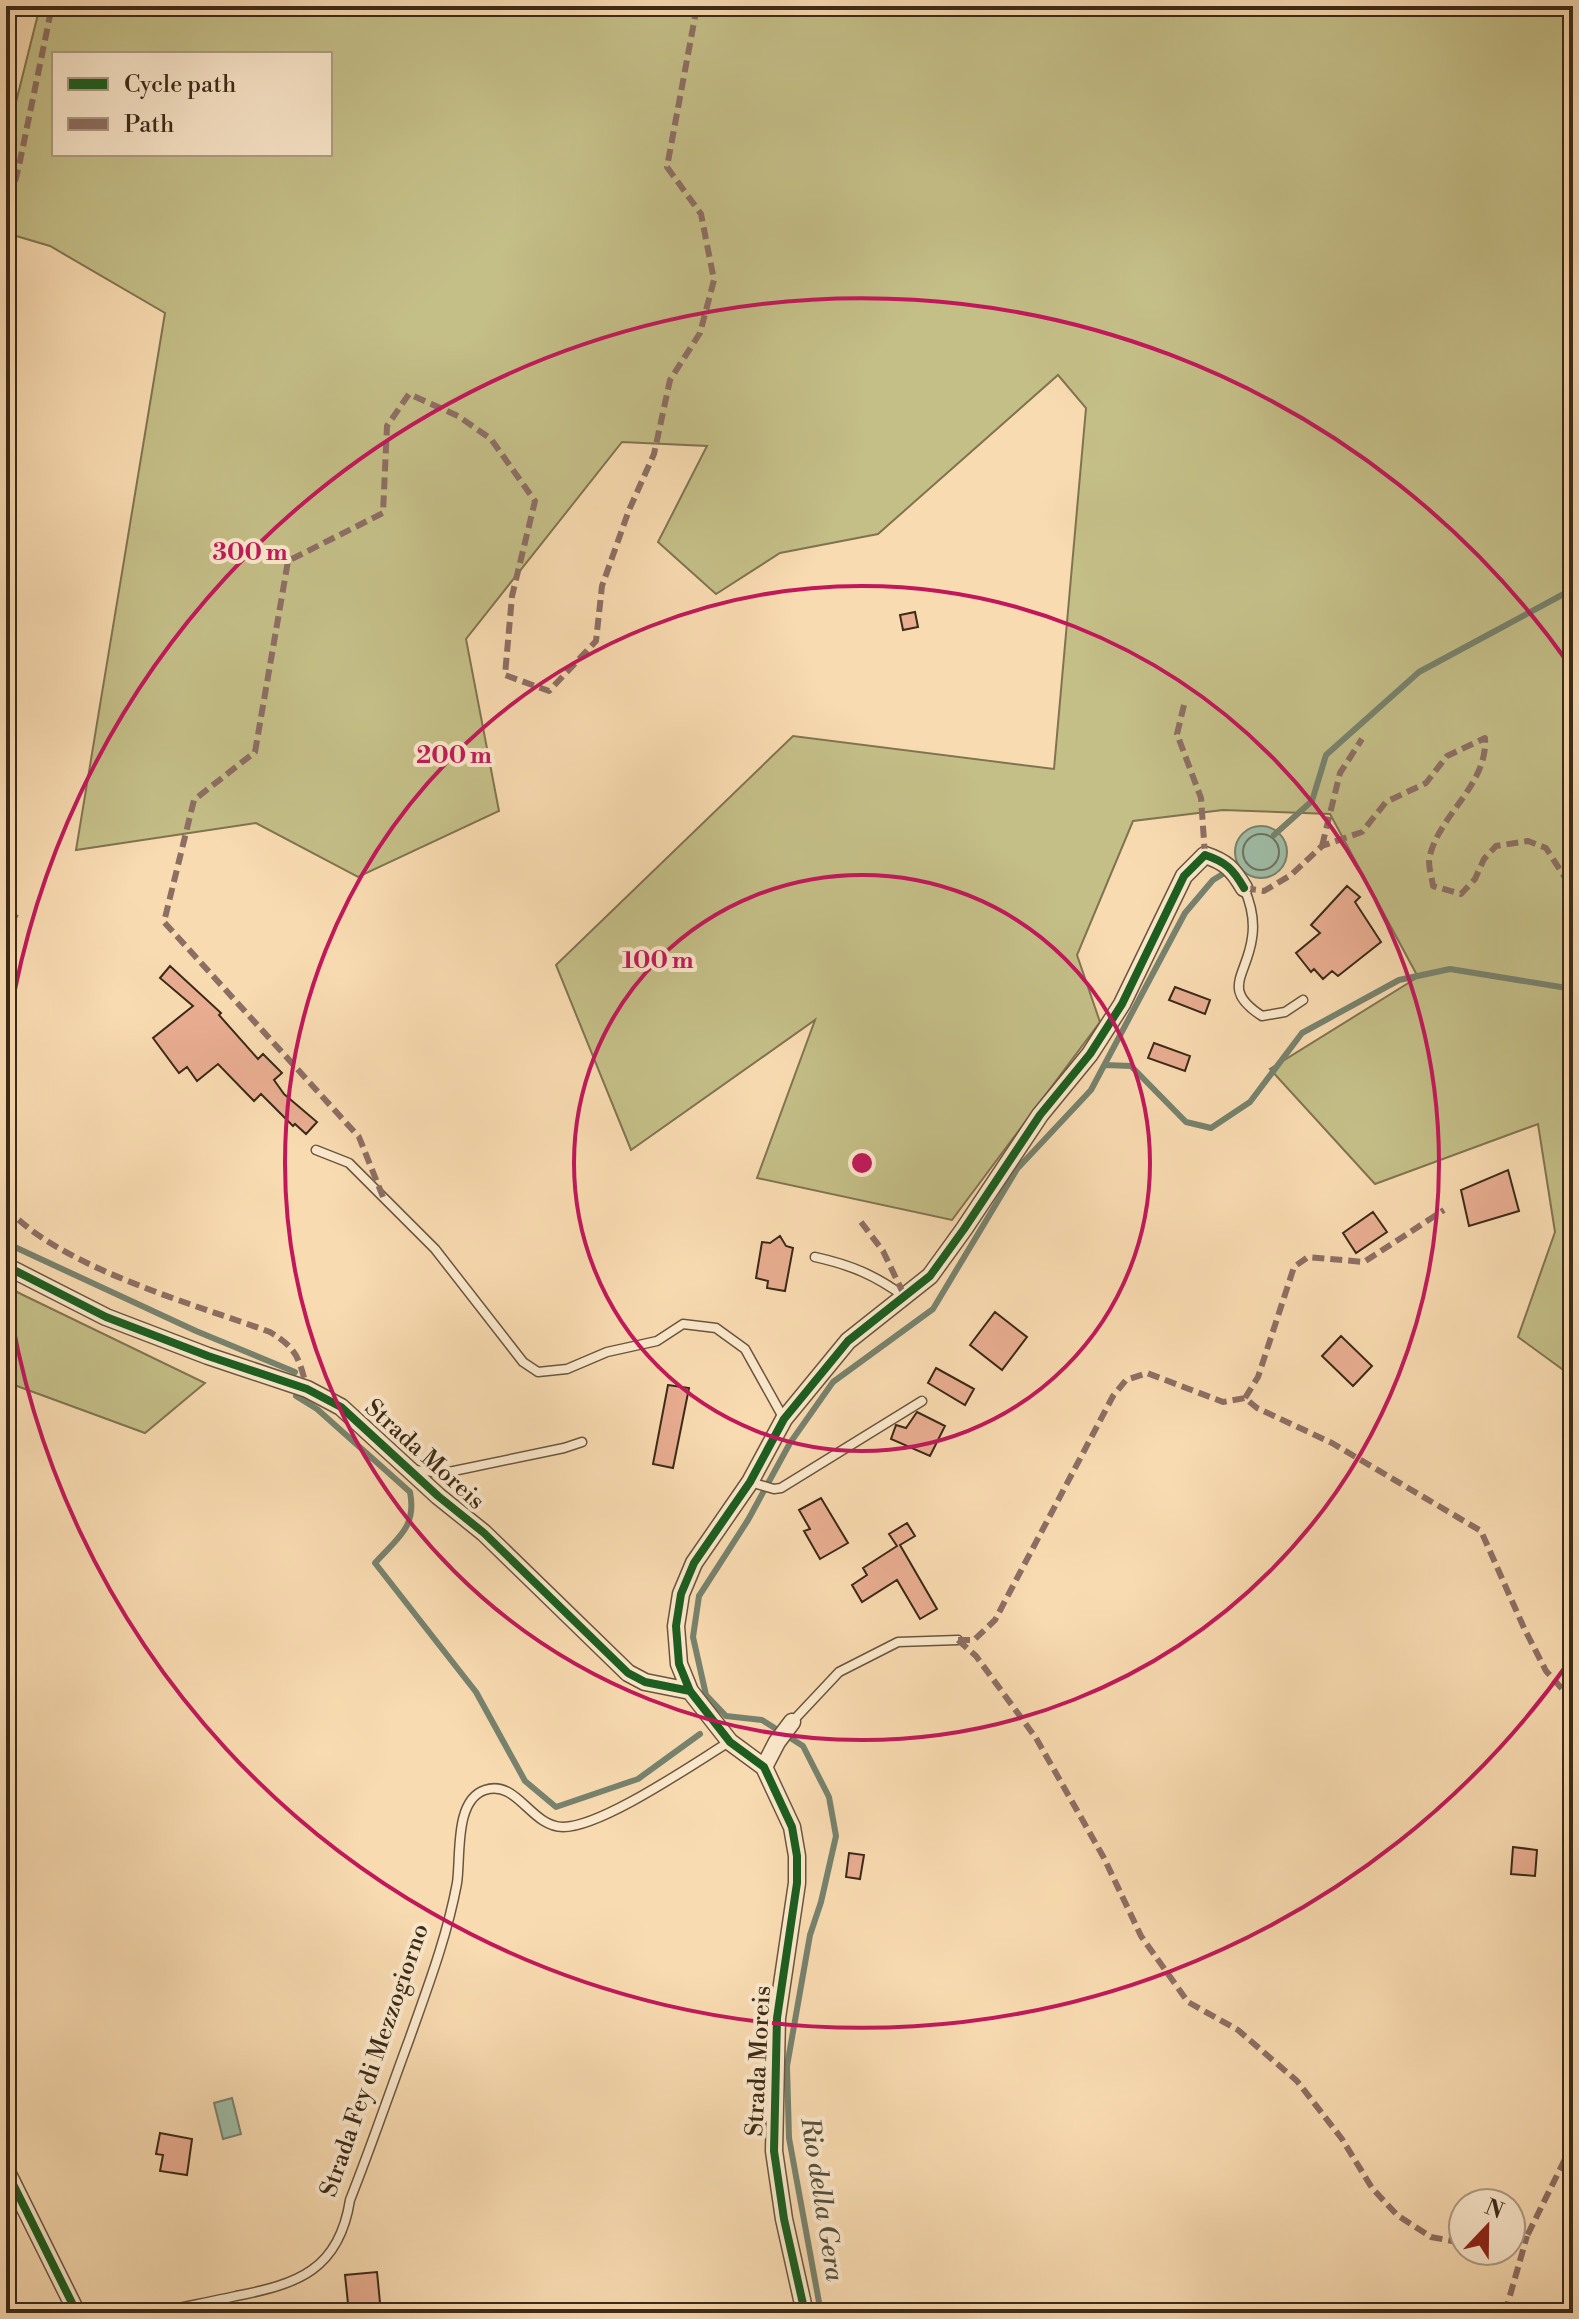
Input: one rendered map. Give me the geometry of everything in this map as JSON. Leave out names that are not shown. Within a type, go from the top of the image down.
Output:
[{"type":"street","points":[[792,1722],[764,1767],[730,1742],[690,1691],[679,1664],[676,1626],[681,1594],[694,1563],[756,1484],[784,1419],[848,1341],[930,1276],[1040,1115],[1090,1054],[1122,1004],[1184,876],[1205,855],[1233,868],[1244,888]]},
{"type":"street","name":"Strada Moreis","points":[[6,1266],[106,1317],[307,1389],[341,1407],[438,1496],[484,1533],[628,1673],[645,1682],[690,1691]]},
{"type":"street","name":"Strada Moreis","points":[[764,1767],[792,1827],[797,1856],[797,1883],[777,2018],[774,2151],[784,2219],[805,2313]]},
{"type":"street","points":[[6,2170],[77,2313]]},
{"type":"lane","points":[[1244,888],[1252,907],[1252,939],[1238,990],[1244,1005],[1262,1016],[1285,1012],[1303,1000]]},
{"type":"lane","points":[[316,1150],[349,1163],[425,1238],[523,1362],[538,1372],[567,1369],[607,1352],[657,1341],[683,1324],[716,1328],[745,1349],[784,1419]]},
{"type":"lane","points":[[815,1257],[841,1263],[879,1278],[905,1297]]},
{"type":"lane","points":[[756,1484],[781,1488],[922,1401]]},
{"type":"lane","points":[[410,1469],[444,1473],[582,1442]]},
{"type":"lane","points":[[792,1722],[839,1672],[898,1642],[958,1640]]},
{"type":"lane","name":"Strada Fey di Mezzogiorno","points":[[156,2313],[278,2288],[304,2276],[324,2261],[348,2212],[432,1977],[457,1884],[464,1813],[472,1798],[484,1790],[497,1788],[510,1792],[539,1819],[560,1827],[585,1824],[648,1792],[730,1742]]},
{"type":"shaded area","points":[[40,6],[1573,6],[1573,1377],[1518,1337],[1555,1232],[1538,1124],[1375,1184],[1270,1069],[1418,977],[1330,814],[1223,810],[1133,821],[1077,955],[1100,1022],[952,1220],[757,1178],[815,1020],[631,1150],[556,965],[793,736],[1054,769],[1086,408],[1058,375],[878,534],[780,553],[716,594],[658,542],[707,446],[622,442],[466,639],[499,811],[358,877],[256,823],[76,850],[165,313],[50,246],[6,233],[6,142]]},
{"type":"shaded area","points":[[6,1286],[205,1383],[145,1433],[6,1382]]},
{"type":"water","points":[[1261,826],[1279,834],[1287,852],[1279,870],[1261,878],[1243,870],[1235,852],[1243,834]]},
{"type":"water","points":[[232,2098],[241,2134],[223,2139],[214,2103]]},
{"type":"building","points":[[915,612],[918,627],[903,630],[900,615]]},
{"type":"building","points":[[1347,886],[1360,897],[1355,902],[1381,942],[1338,976],[1332,971],[1323,979],[1314,969],[1311,972],[1296,953],[1320,933],[1311,925]]},
{"type":"building","points":[[170,966],[221,1013],[219,1015],[258,1059],[263,1054],[282,1073],[274,1080],[284,1094],[317,1122],[306,1134],[295,1124],[293,1126],[261,1094],[254,1101],[218,1064],[197,1081],[187,1067],[179,1073],[153,1038],[193,1006],[160,978]]},
{"type":"building","points":[[1175,987],[1210,1000],[1205,1014],[1169,1000]]},
{"type":"building","points":[[1154,1043],[1190,1056],[1185,1071],[1148,1058]]},
{"type":"building","points":[[1508,1170],[1519,1211],[1469,1226],[1461,1190]]},
{"type":"building","points":[[1373,1212],[1387,1232],[1356,1253],[1343,1233]]},
{"type":"building","points":[[780,1236],[786,1246],[793,1248],[785,1291],[767,1288],[768,1281],[756,1278],[762,1242],[770,1243]]},
{"type":"building","points":[[995,1312],[1027,1337],[1002,1370],[970,1345]]},
{"type":"building","points":[[1341,1336],[1372,1366],[1353,1386],[1322,1356]]},
{"type":"building","points":[[936,1368],[974,1389],[965,1405],[928,1383]]},
{"type":"building","points":[[668,1385],[689,1388],[673,1468],[653,1464]]},
{"type":"building","points":[[917,1412],[945,1426],[930,1456],[891,1439],[896,1425],[906,1428]]},
{"type":"building","points":[[821,1498],[848,1543],[820,1559],[804,1531],[810,1529],[799,1510]]},
{"type":"building","points":[[907,1523],[915,1536],[900,1545],[937,1609],[920,1619],[897,1580],[862,1602],[852,1585],[867,1575],[863,1568],[897,1546],[889,1534]]},
{"type":"building","points":[[1513,1847],[1537,1850],[1535,1876],[1511,1874]]},
{"type":"building","points":[[849,1853],[864,1855],[860,1879],[846,1877]]},
{"type":"building","points":[[160,2133],[192,2139],[187,2175],[160,2171],[163,2155],[156,2154]]},
{"type":"building","points":[[377,2272],[381,2313],[349,2313],[345,2275]]},
{"type":"waterway","points":[[1274,835],[1312,801],[1326,755],[1419,672],[1573,589]]},
{"type":"waterway","name":"Rio della Gera","points":[[821,2313],[789,2138],[787,2066],[810,1935],[836,1836],[829,1797],[803,1746],[762,1720],[726,1716],[706,1695],[693,1637],[699,1596],[748,1520],[790,1443],[833,1382],[933,1309],[1017,1169],[1091,1090],[1185,913],[1213,880],[1231,869]]},
{"type":"waterway","points":[[1105,1065],[1131,1066],[1186,1122],[1211,1128],[1250,1102],[1302,1033],[1399,980],[1450,969],[1573,989]]},
{"type":"waterway","points":[[6,1243],[196,1331],[295,1372]]},
{"type":"waterway","points":[[296,1396],[317,1409],[410,1492],[411,1515],[408,1524],[375,1563],[476,1692],[525,1781],[556,1807],[638,1779],[700,1734]]},
{"type":"marked path","points":[[6,216],[52,6]]},
{"type":"marked path","points":[[383,1197],[359,1137],[164,922],[194,800],[255,752],[288,561],[383,513],[387,426],[409,394],[458,416],[491,439],[535,501],[512,596],[505,675],[549,691],[596,641],[602,586],[629,510],[654,454],[670,380],[700,333],[714,280],[701,214],[667,167],[697,6]]},
{"type":"marked path","points":[[1184,705],[1177,734],[1201,798],[1205,855]]},
{"type":"marked path","points":[[1244,888],[1264,891],[1291,875],[1322,846],[1362,832],[1386,802],[1426,783],[1447,756],[1485,738],[1479,770],[1444,825],[1430,855],[1433,886],[1461,894],[1475,879],[1484,859],[1496,846],[1528,841],[1546,848],[1573,890]]},
{"type":"marked path","points":[[1322,846],[1340,773],[1362,739]]},
{"type":"marked path","points":[[6,934],[16,914]]},
{"type":"marked path","points":[[6,1207],[58,1248],[92,1266],[270,1332],[296,1356],[307,1389]]},
{"type":"marked path","points":[[1245,1398],[1258,1377],[1294,1267],[1308,1257],[1364,1262],[1444,1210]]},
{"type":"marked path","points":[[861,1222],[883,1251],[905,1297]]},
{"type":"marked path","points":[[958,1640],[974,1640],[995,1620],[1113,1396],[1126,1380],[1147,1373],[1223,1402],[1245,1398],[1257,1408],[1332,1443],[1481,1531],[1546,1671],[1573,1701]]},
{"type":"marked path","points":[[958,1640],[976,1656],[1036,1738],[1104,1858],[1141,1936],[1188,2002],[1238,2030],[1297,2081],[1342,2139],[1372,2188],[1397,2215],[1431,2237],[1447,2240]]},
{"type":"marked path","points":[[1527,2236],[1573,2143]]},
{"type":"marked path","points":[[1505,2313],[1518,2267]]},
{"type":"cycle path","points":[[805,2313],[784,2219],[774,2151],[777,2018],[797,1883],[797,1856],[792,1827],[764,1767],[730,1742],[690,1691],[679,1664],[676,1626],[681,1594],[694,1563],[750,1482],[784,1419],[848,1341],[930,1276],[1040,1115],[1090,1054],[1122,1004],[1184,876],[1205,855],[1228,867],[1244,888]]},
{"type":"cycle path","points":[[6,1266],[106,1317],[307,1389],[341,1407],[438,1496],[484,1533],[628,1673],[645,1682],[690,1691]]},
{"type":"cycle path","points":[[6,2170],[77,2313]]}]
